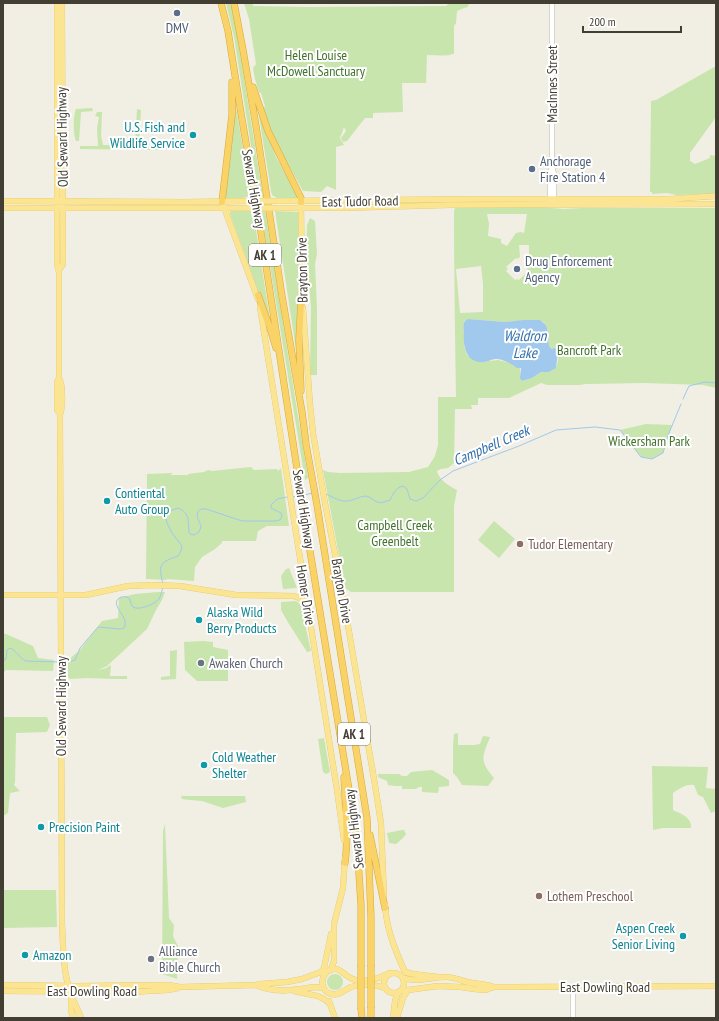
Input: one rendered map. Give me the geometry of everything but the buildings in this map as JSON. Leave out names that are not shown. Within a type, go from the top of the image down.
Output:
[{"type":"highway","name":"Seward Highway","points":[[221,3],[228,31],[261,233],[303,508],[357,843],[361,905],[362,1018]]},
{"type":"highway","name":"Seward Highway","points":[[234,3],[256,126],[291,354],[302,412],[366,818],[371,917],[371,1018]]},
{"type":"highway","points":[[222,202],[232,115],[233,89],[228,31]]},
{"type":"highway","points":[[243,50],[254,92],[268,130],[300,198],[301,205]]},
{"type":"highway","points":[[302,283],[300,340],[302,412]]},
{"type":"highway","points":[[258,294],[283,373]]},
{"type":"highway","points":[[342,748],[347,826],[347,852],[345,863]]},
{"type":"highway","points":[[366,818],[385,908]]},
{"type":"main road","name":"Old Seward Highway","points":[[57,3],[60,201]]},
{"type":"main road","name":"Old Seward Highway","points":[[60,414],[57,410],[57,382],[59,378],[59,270],[62,264],[60,201],[62,3]]},
{"type":"main road","name":"East Tudor Road","points":[[552,201],[669,199],[716,196]]},
{"type":"main road","name":"East Tudor Road","points":[[3,208],[278,208],[301,205],[457,199],[716,204]]},
{"type":"main road","name":"East Tudor Road","points":[[3,201],[278,202],[301,205]]},
{"type":"main road","name":"Homer Drive","points":[[222,202],[258,294],[343,826],[345,863],[343,888],[334,924],[334,961],[330,970]]},
{"type":"main road","name":"Brayton Drive","points":[[301,205],[303,308],[310,404],[325,503],[345,604],[381,823],[385,908],[392,940],[403,967],[402,977]]},
{"type":"main road","name":"Old Seward Highway","points":[[59,378],[62,382],[62,410],[60,414],[62,922],[63,953],[70,991],[71,1010],[74,1018]]},
{"type":"main road","points":[[57,398],[62,404]]},
{"type":"main road","points":[[294,596],[302,590],[304,583]]},
{"type":"main road","points":[[3,595],[86,595],[128,586],[173,585],[231,594],[294,596],[304,600],[308,605]]},
{"type":"main road","points":[[320,972],[324,968],[334,924]]},
{"type":"main road","points":[[403,967],[405,972],[438,977]]},
{"type":"main road","points":[[335,1018],[322,980],[323,976],[330,970],[337,969],[351,979],[357,981],[374,980],[390,973],[396,973],[402,977],[404,986],[399,991],[395,1001],[393,1018]]},
{"type":"main road","name":"East Dowling Road","points":[[3,991],[70,991],[164,985],[180,987],[256,985],[302,979],[330,970]]},
{"type":"main road","points":[[385,988],[384,980],[390,973]]},
{"type":"main road","points":[[344,991],[347,981],[345,975]]},
{"type":"main road","name":"East Dowling Road","points":[[402,977],[416,981],[438,977],[453,978],[478,984],[487,984],[494,988]]},
{"type":"main road","name":"East Dowling Road","points":[[3,985],[70,991]]},
{"type":"main road","name":"East Dowling Road","points":[[256,985],[262,988],[274,990],[291,990],[317,986],[325,990]]},
{"type":"main road","points":[[325,990],[333,994],[337,994],[349,988],[360,986],[379,986],[392,993],[399,991]]},
{"type":"main road","name":"East Dowling Road","points":[[399,991],[438,986],[461,987],[474,990],[494,988],[716,986]]},
{"type":"main road","points":[[291,990],[319,996],[324,998],[330,1004]]},
{"type":"main road","points":[[397,1018],[402,998],[408,990]]},
{"type":"main road","name":"Old Seward Highway","points":[[70,991],[81,1018]]},
{"type":"street","name":"MacInnes Street","points":[[552,3],[552,165],[554,173],[552,201]]},
{"type":"street","points":[[573,987],[573,1018]]},
{"type":"green space","points":[[226,3],[230,3],[234,15],[263,197],[259,197],[234,37]]},
{"type":"green space","name":"Helen Louise McDowell Sanctuary","points":[[244,3],[253,3],[253,6],[307,7],[446,6],[450,3],[469,3],[468,7],[457,11],[456,23],[454,26],[454,54],[427,55],[426,83],[402,83],[403,112],[373,113],[373,118],[365,118],[347,141],[343,142],[341,138],[346,131],[344,127],[340,138],[344,145],[336,147],[336,190],[327,186],[321,192],[303,191],[270,132],[263,109],[265,106],[255,79],[253,68],[256,64],[249,19]]},
{"type":"green space","points":[[716,66],[716,117],[690,153],[690,161],[695,164],[710,158],[710,155],[716,156],[716,194],[652,194],[652,192],[650,192],[651,101],[656,100]]},
{"type":"green space","points":[[235,102],[251,195],[244,198],[225,198]]},
{"type":"green space","points":[[92,108],[93,111],[81,112],[79,141],[76,141],[74,134],[74,116],[76,109]]},
{"type":"green space","points":[[137,109],[141,110],[139,146],[174,148],[159,150],[80,149],[80,146],[98,146],[97,128],[99,117],[95,116],[97,112],[102,112],[101,136],[103,145],[135,145]]},
{"type":"green space","points":[[258,110],[276,157],[297,195],[297,198],[277,198],[272,195]]},
{"type":"green space","points":[[455,208],[716,208],[716,388],[703,385],[645,383],[547,385],[541,383],[509,398],[478,398],[478,405],[471,405],[472,409],[455,409],[454,463],[448,468],[437,471],[442,480],[457,490],[454,506],[454,592],[351,592],[345,588],[323,470],[340,473],[409,472],[428,467],[435,456],[438,445],[438,397],[456,397]],"holes":[[[487,214],[527,214],[524,233],[516,233],[507,246],[501,243],[501,239],[488,236],[489,224]],[[519,245],[529,245],[529,260],[526,264],[528,271],[519,280],[515,280],[506,271],[508,269],[506,267],[516,258],[517,259],[520,257]],[[481,266],[483,284],[483,312],[460,313],[456,269]],[[468,319],[505,322],[532,320],[542,321],[547,328],[549,346],[553,349],[556,348],[558,352],[556,368],[549,372],[541,372],[532,378],[522,381],[520,367],[498,360],[480,362],[467,355],[464,346],[464,322]]]},
{"type":"green space","points":[[230,211],[253,211],[271,326],[230,214]]},
{"type":"green space","points":[[261,211],[265,211],[308,478],[305,480]]},
{"type":"green space","points":[[275,211],[299,212],[298,356],[297,356]]},
{"type":"green space","points":[[310,218],[315,221],[317,254],[315,264],[317,375],[310,375],[311,307],[306,248],[307,225]]},
{"type":"green space","name":"Wickersham Park","points":[[646,424],[672,425],[663,453],[652,459],[641,457],[620,430]]},
{"type":"green space","points":[[251,467],[254,470],[277,469],[278,471],[281,468],[289,526],[267,526],[258,531],[256,541],[222,541],[222,543],[215,549],[202,557],[195,567],[194,581],[146,579],[147,474],[173,473],[170,475],[188,475],[208,470],[212,471]]},
{"type":"green space","points":[[494,521],[515,539],[499,558],[478,540]]},
{"type":"green space","points":[[289,568],[297,588],[283,589],[281,576],[286,569]]},
{"type":"green space","points":[[165,592],[147,629],[107,666],[98,670],[111,665],[110,676],[127,676],[127,679],[70,679],[67,676],[68,660],[79,651],[102,621],[118,618],[119,598],[135,594]]},
{"type":"green space","points":[[296,601],[304,607],[306,629],[311,651],[307,652],[281,610],[281,602]]},
{"type":"green space","points":[[3,634],[33,646],[38,658],[54,660],[53,671],[6,670],[3,673]]},
{"type":"green space","points":[[184,642],[213,642],[213,647],[228,650],[228,681],[197,681],[185,670]]},
{"type":"green space","points":[[177,650],[176,679],[161,680],[161,677],[170,676],[170,651]]},
{"type":"green space","points":[[3,717],[47,717],[50,725],[47,732],[16,733],[14,785],[20,791],[10,793],[8,813],[3,816]]},
{"type":"green space","points":[[458,733],[458,745],[480,744],[483,736],[490,737],[483,759],[486,767],[494,778],[488,786],[462,785],[453,773],[454,734]]},
{"type":"green space","points":[[324,738],[330,772],[326,774],[323,772],[318,739]]},
{"type":"green space","points":[[652,766],[708,767],[706,788],[716,789],[716,811],[711,813],[703,797],[698,795],[694,785],[685,786],[673,793],[673,810],[690,821],[691,828],[663,828],[653,830]]},
{"type":"green space","points":[[432,770],[449,780],[449,786],[439,787],[438,793],[422,792],[422,787],[416,789],[402,789],[402,786],[388,785],[387,781],[378,777],[378,774],[399,774],[402,776],[407,776],[411,772]]},
{"type":"green space","points":[[181,796],[245,796],[246,802],[223,808],[202,801],[182,799]]},
{"type":"green space","points":[[165,824],[169,918],[174,925],[173,936],[178,946],[177,979],[162,974],[163,831]]},
{"type":"green space","points":[[404,830],[406,834],[403,838],[396,844],[389,843],[387,833]]},
{"type":"green space","points":[[3,890],[56,890],[57,927],[3,928]]},
{"type":"green space","points":[[335,974],[342,979],[343,982],[338,989],[335,990],[328,985],[327,982],[332,975]]},
{"type":"water","name":"Waldron Lake","points":[[468,319],[505,322],[540,320],[546,325],[549,346],[552,349],[557,349],[558,352],[556,368],[549,372],[541,372],[532,378],[522,381],[520,378],[521,368],[517,368],[500,359],[483,362],[474,361],[468,355],[464,342],[463,325]]},
{"type":"waterway","name":"Campbell Creek","points":[[683,399],[689,386],[705,382],[716,383]]},
{"type":"waterway","name":"Campbell Creek","points":[[326,494],[342,501],[350,501],[366,496],[377,502],[382,502],[390,500],[396,489],[403,486],[407,489],[410,499],[416,501],[423,498],[440,480],[453,471],[556,430],[595,427],[620,430],[641,457],[652,459],[663,453],[669,433],[681,404]]},
{"type":"waterway","name":"Campbell Creek","points":[[304,495],[313,493]]},
{"type":"waterway","name":"Campbell Creek","points":[[292,497],[299,496]]},
{"type":"waterway","name":"Campbell Creek","points":[[163,584],[161,577],[162,564],[169,559],[178,556],[182,546],[172,533],[167,523],[167,515],[172,510],[178,508],[185,512],[188,518],[189,532],[190,534],[194,535],[199,532],[201,527],[197,515],[201,509],[206,509],[242,521],[275,521],[280,520],[282,516],[281,513],[271,508],[271,505],[277,499],[287,497]]},
{"type":"waterway","name":"Campbell Creek","points":[[63,663],[75,660],[80,648],[98,627],[124,628],[125,620],[116,602],[119,598],[127,597],[129,598],[133,607],[143,608],[151,605],[159,599],[163,587]]},
{"type":"waterway","name":"Campbell Creek","points":[[3,661],[6,659],[7,650],[10,648],[26,661],[58,662]]},
{"type":"place","name":"DMV","points":[[177,13]]},
{"type":"place","name":"U.S. Fish and Wildlife Service","points":[[193,135]]},
{"type":"place","name":"Anchorage Fire Station 4","points":[[532,169]]},
{"type":"place","name":"Drug Enforcement Agency","points":[[517,269]]},
{"type":"place","name":"Contiental Auto Group","points":[[107,501]]},
{"type":"place","name":"Tudor Elementary","points":[[520,544]]},
{"type":"place","name":"Alaska Wild Berry Products","points":[[199,620]]},
{"type":"place","name":"Awaken Church","points":[[201,663]]},
{"type":"place","name":"Cold Weather Shelter","points":[[204,765]]},
{"type":"place","name":"Precision Paint","points":[[41,827]]},
{"type":"place","name":"Lothem Preschool","points":[[539,896]]},
{"type":"place","name":"Aspen Creek Senior Living","points":[[683,936]]},
{"type":"place","name":"Amazon","points":[[25,955]]},
{"type":"place","name":"Alliance Bible Church","points":[[151,959]]},
{"type":"park label","name":"Bancroft Park","points":[[589,350]]},
{"type":"park label","name":"Campbell Creek Greenbelt","points":[[395,534]]}]
